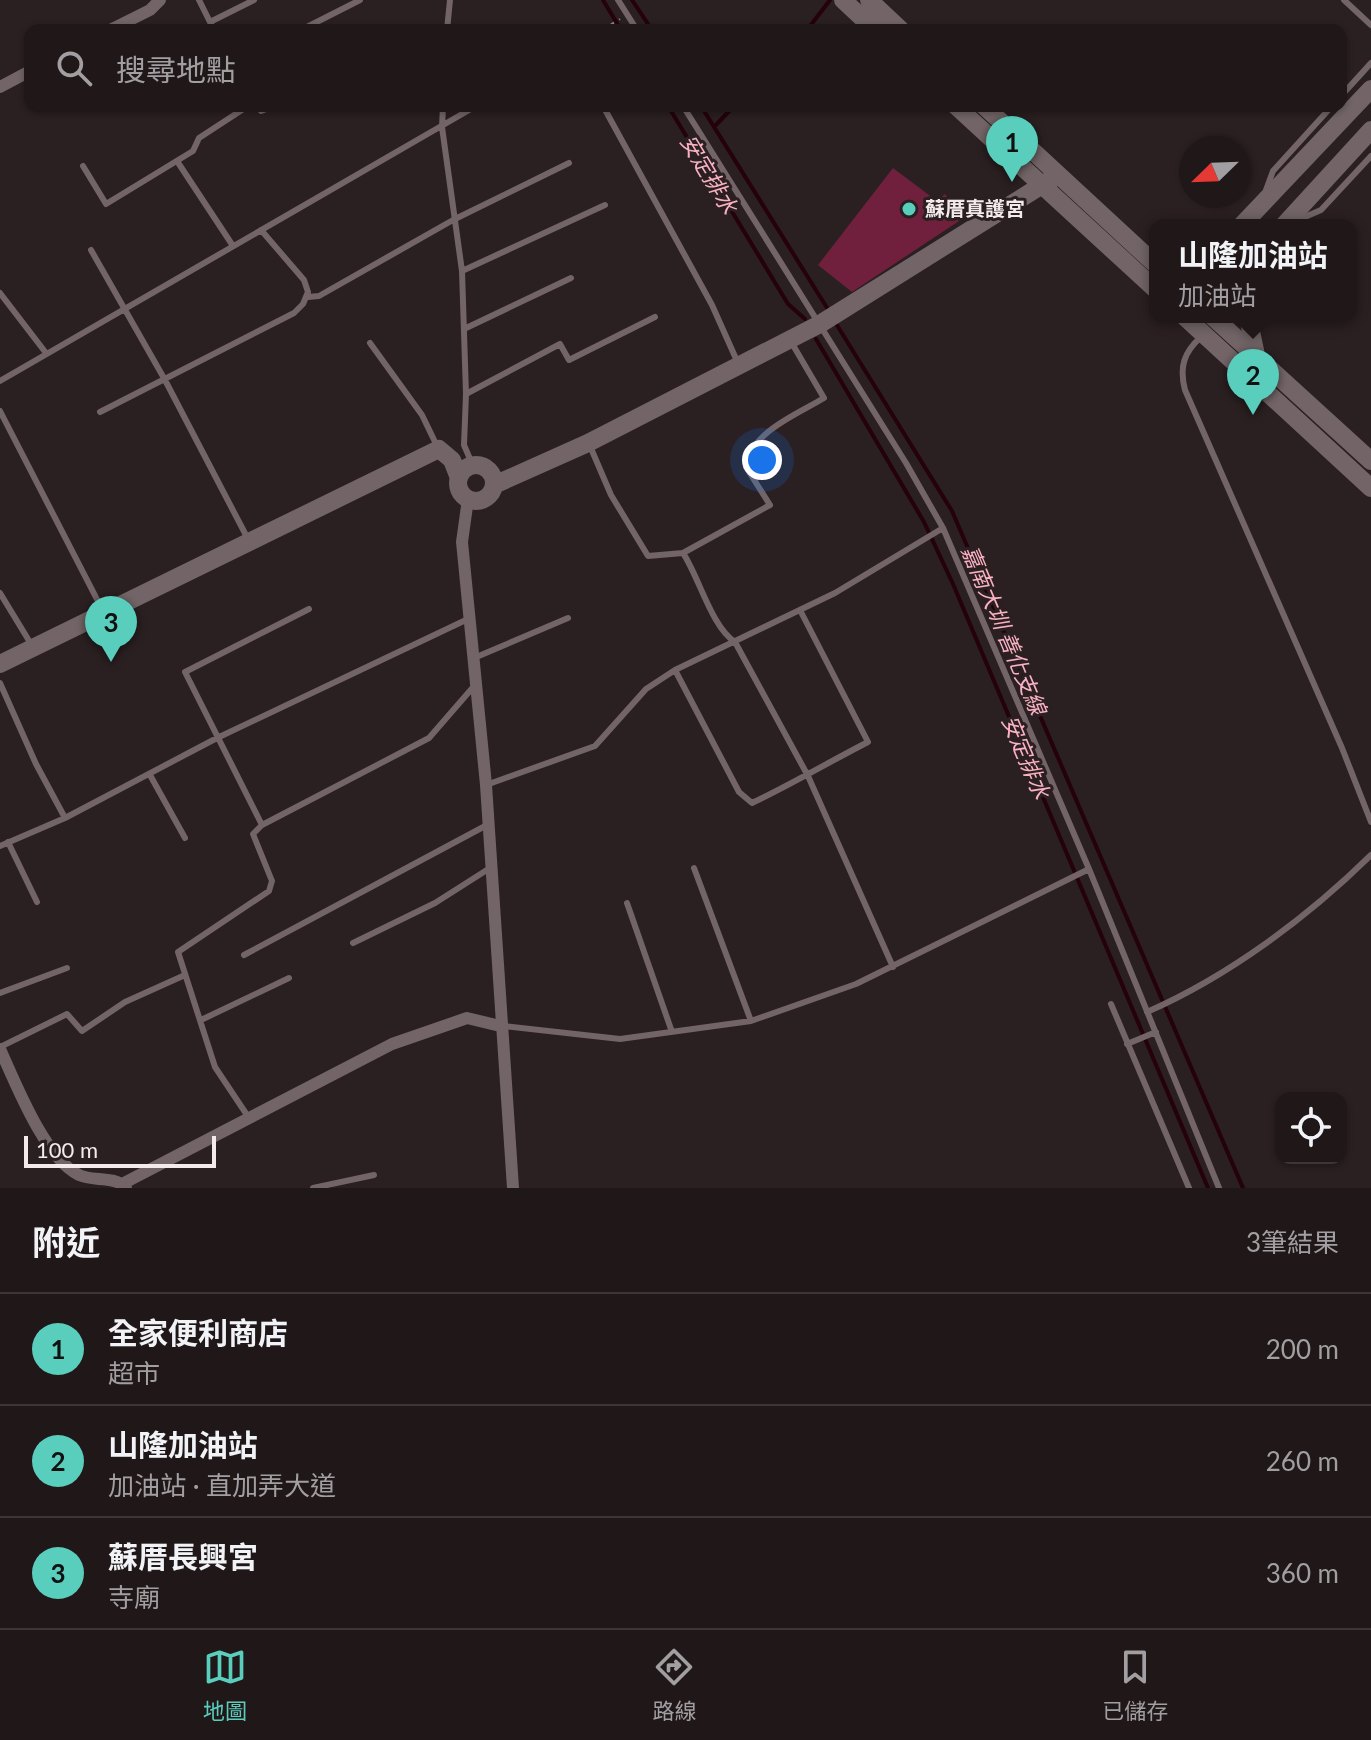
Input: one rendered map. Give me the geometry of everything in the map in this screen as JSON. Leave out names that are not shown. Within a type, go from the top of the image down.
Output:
[{"type":"street","points":[[122,24],[150,10],[160,0]]},
{"type":"street","points":[[843,0],[869,24]]},
{"type":"street","points":[[869,0],[895,24]]},
{"type":"street","points":[[0,87],[24,74]]},
{"type":"street","points":[[1246,219],[1371,89]]},
{"type":"street","points":[[962,112],[1149,284]]},
{"type":"street","points":[[990,112],[1149,259]]},
{"type":"street","points":[[1291,219],[1371,130]]},
{"type":"street","points":[[466,472],[460,490],[468,499],[484,499],[494,485],[588,443],[828,319],[1058,175]]},
{"type":"street","points":[[1121,233],[1149,243]]},
{"type":"street","points":[[1195,323],[1371,488]]},
{"type":"street","points":[[1219,323],[1371,461]]},
{"type":"street","points":[[1249,323],[1257,358]]},
{"type":"street","points":[[0,664],[439,449],[466,472],[488,470],[494,485]]},
{"type":"street","points":[[468,499],[462,542],[478,682],[513,1188]]},
{"type":"street","points":[[0,1048],[56,1155],[80,1176],[124,1186],[392,1044],[467,1018],[500,1026]]},
{"type":"lane","points":[[199,0],[210,22],[254,0]]},
{"type":"lane","points":[[313,24],[360,0]]},
{"type":"lane","points":[[448,24],[450,0]]},
{"type":"lane","points":[[618,0],[633,24]]},
{"type":"lane","points":[[1344,0],[1371,25]]},
{"type":"lane","points":[[1347,89],[1371,63]]},
{"type":"lane","points":[[83,166],[106,204],[193,151],[199,138],[239,112]]},
{"type":"lane","points":[[443,112],[453,220],[462,271],[466,472]]},
{"type":"lane","points":[[0,381],[466,112]]},
{"type":"lane","points":[[606,112],[712,305],[739,365]]},
{"type":"lane","points":[[687,112],[785,275],[828,319],[943,528],[1089,869],[1219,1188]]},
{"type":"lane","points":[[1261,204],[1273,171],[1327,112]]},
{"type":"lane","points":[[1300,219],[1321,210],[1371,156]]},
{"type":"lane","points":[[177,161],[233,246]]},
{"type":"lane","points":[[100,412],[294,313],[308,297],[319,296],[453,220],[569,163]]},
{"type":"lane","points":[[462,271],[605,205]]},
{"type":"lane","points":[[261,230],[304,280],[308,297]]},
{"type":"lane","points":[[91,250],[165,380],[250,544]]},
{"type":"lane","points":[[464,329],[571,278]]},
{"type":"lane","points":[[0,293],[46,353]]},
{"type":"lane","points":[[466,394],[560,344],[569,360],[655,317]]},
{"type":"lane","points":[[1195,323],[1181,376],[1185,390],[1342,748],[1371,822]]},
{"type":"lane","points":[[588,443],[611,495],[648,556],[683,553],[770,505],[746,467],[747,461],[762,435],[824,398],[789,339]]},
{"type":"lane","points":[[370,343],[422,415],[439,449]]},
{"type":"lane","points":[[0,411],[105,614]]},
{"type":"lane","points":[[486,785],[595,746],[646,689],[675,670],[800,610],[943,528]]},
{"type":"lane","points":[[683,553],[723,635],[735,642],[808,776],[893,967]]},
{"type":"lane","points":[[0,593],[33,647]]},
{"type":"lane","points":[[262,825],[185,672],[309,609]]},
{"type":"lane","points":[[675,670],[739,792],[752,803],[868,742],[800,610]]},
{"type":"lane","points":[[474,658],[568,618]]},
{"type":"lane","points":[[0,846],[65,818],[217,738],[469,619]]},
{"type":"lane","points":[[249,1118],[215,1067],[178,952],[269,891],[272,881],[253,834],[262,825],[429,738],[478,682]]},
{"type":"lane","points":[[0,683],[36,764],[65,818]]},
{"type":"lane","points":[[150,775],[185,838]]},
{"type":"lane","points":[[244,955],[487,825]]},
{"type":"lane","points":[[8,842],[37,902]]},
{"type":"lane","points":[[1147,1012],[1172,1001],[1260,947],[1371,855]]},
{"type":"lane","points":[[353,943],[435,903],[490,868]]},
{"type":"lane","points":[[694,868],[751,1021]]},
{"type":"lane","points":[[500,1026],[620,1039],[751,1021],[856,984],[1089,869]]},
{"type":"lane","points":[[627,903],[672,1032]]},
{"type":"lane","points":[[0,993],[67,968]]},
{"type":"lane","points":[[0,1048],[67,1014],[82,1031],[125,1002],[185,975]]},
{"type":"lane","points":[[201,1020],[289,978]]},
{"type":"lane","points":[[1111,1004],[1189,1188]]},
{"type":"lane","points":[[1127,1044],[1156,1032]]},
{"type":"lane","points":[[313,1188],[374,1175]]},
{"type":"path","points":[[611,24],[624,17]]},
{"type":"building","points":[[893,168],[937,201],[945,194],[962,219],[852,292],[818,265]]},
{"type":"waterway","name":"安定排水","points":[[603,0],[617,24]]},
{"type":"waterway","name":"嘉南大圳 善化支線","points":[[632,0],[648,24]]},
{"type":"waterway","points":[[812,24],[830,0]]},
{"type":"waterway","name":"安定排水","points":[[672,112],[788,304],[805,319]]},
{"type":"waterway","name":"嘉南大圳 善化支線","points":[[705,112],[829,311]]},
{"type":"waterway","points":[[714,127],[728,112]]},
{"type":"waterway","name":"嘉南大圳 善化支線","points":[[835,322],[952,511],[1243,1188]]},
{"type":"waterway","name":"安定排水","points":[[816,339],[924,522],[953,584],[1208,1188]]},
{"type":"place","name":"全家便利商店","points":[[1012,182]]},
{"type":"place","name":"蘇厝真護宮","points":[[909,209]]},
{"type":"place","name":"山隆加油站","points":[[1253,415]]},
{"type":"place","name":"蘇厝長興宮","points":[[111,662]]}]
